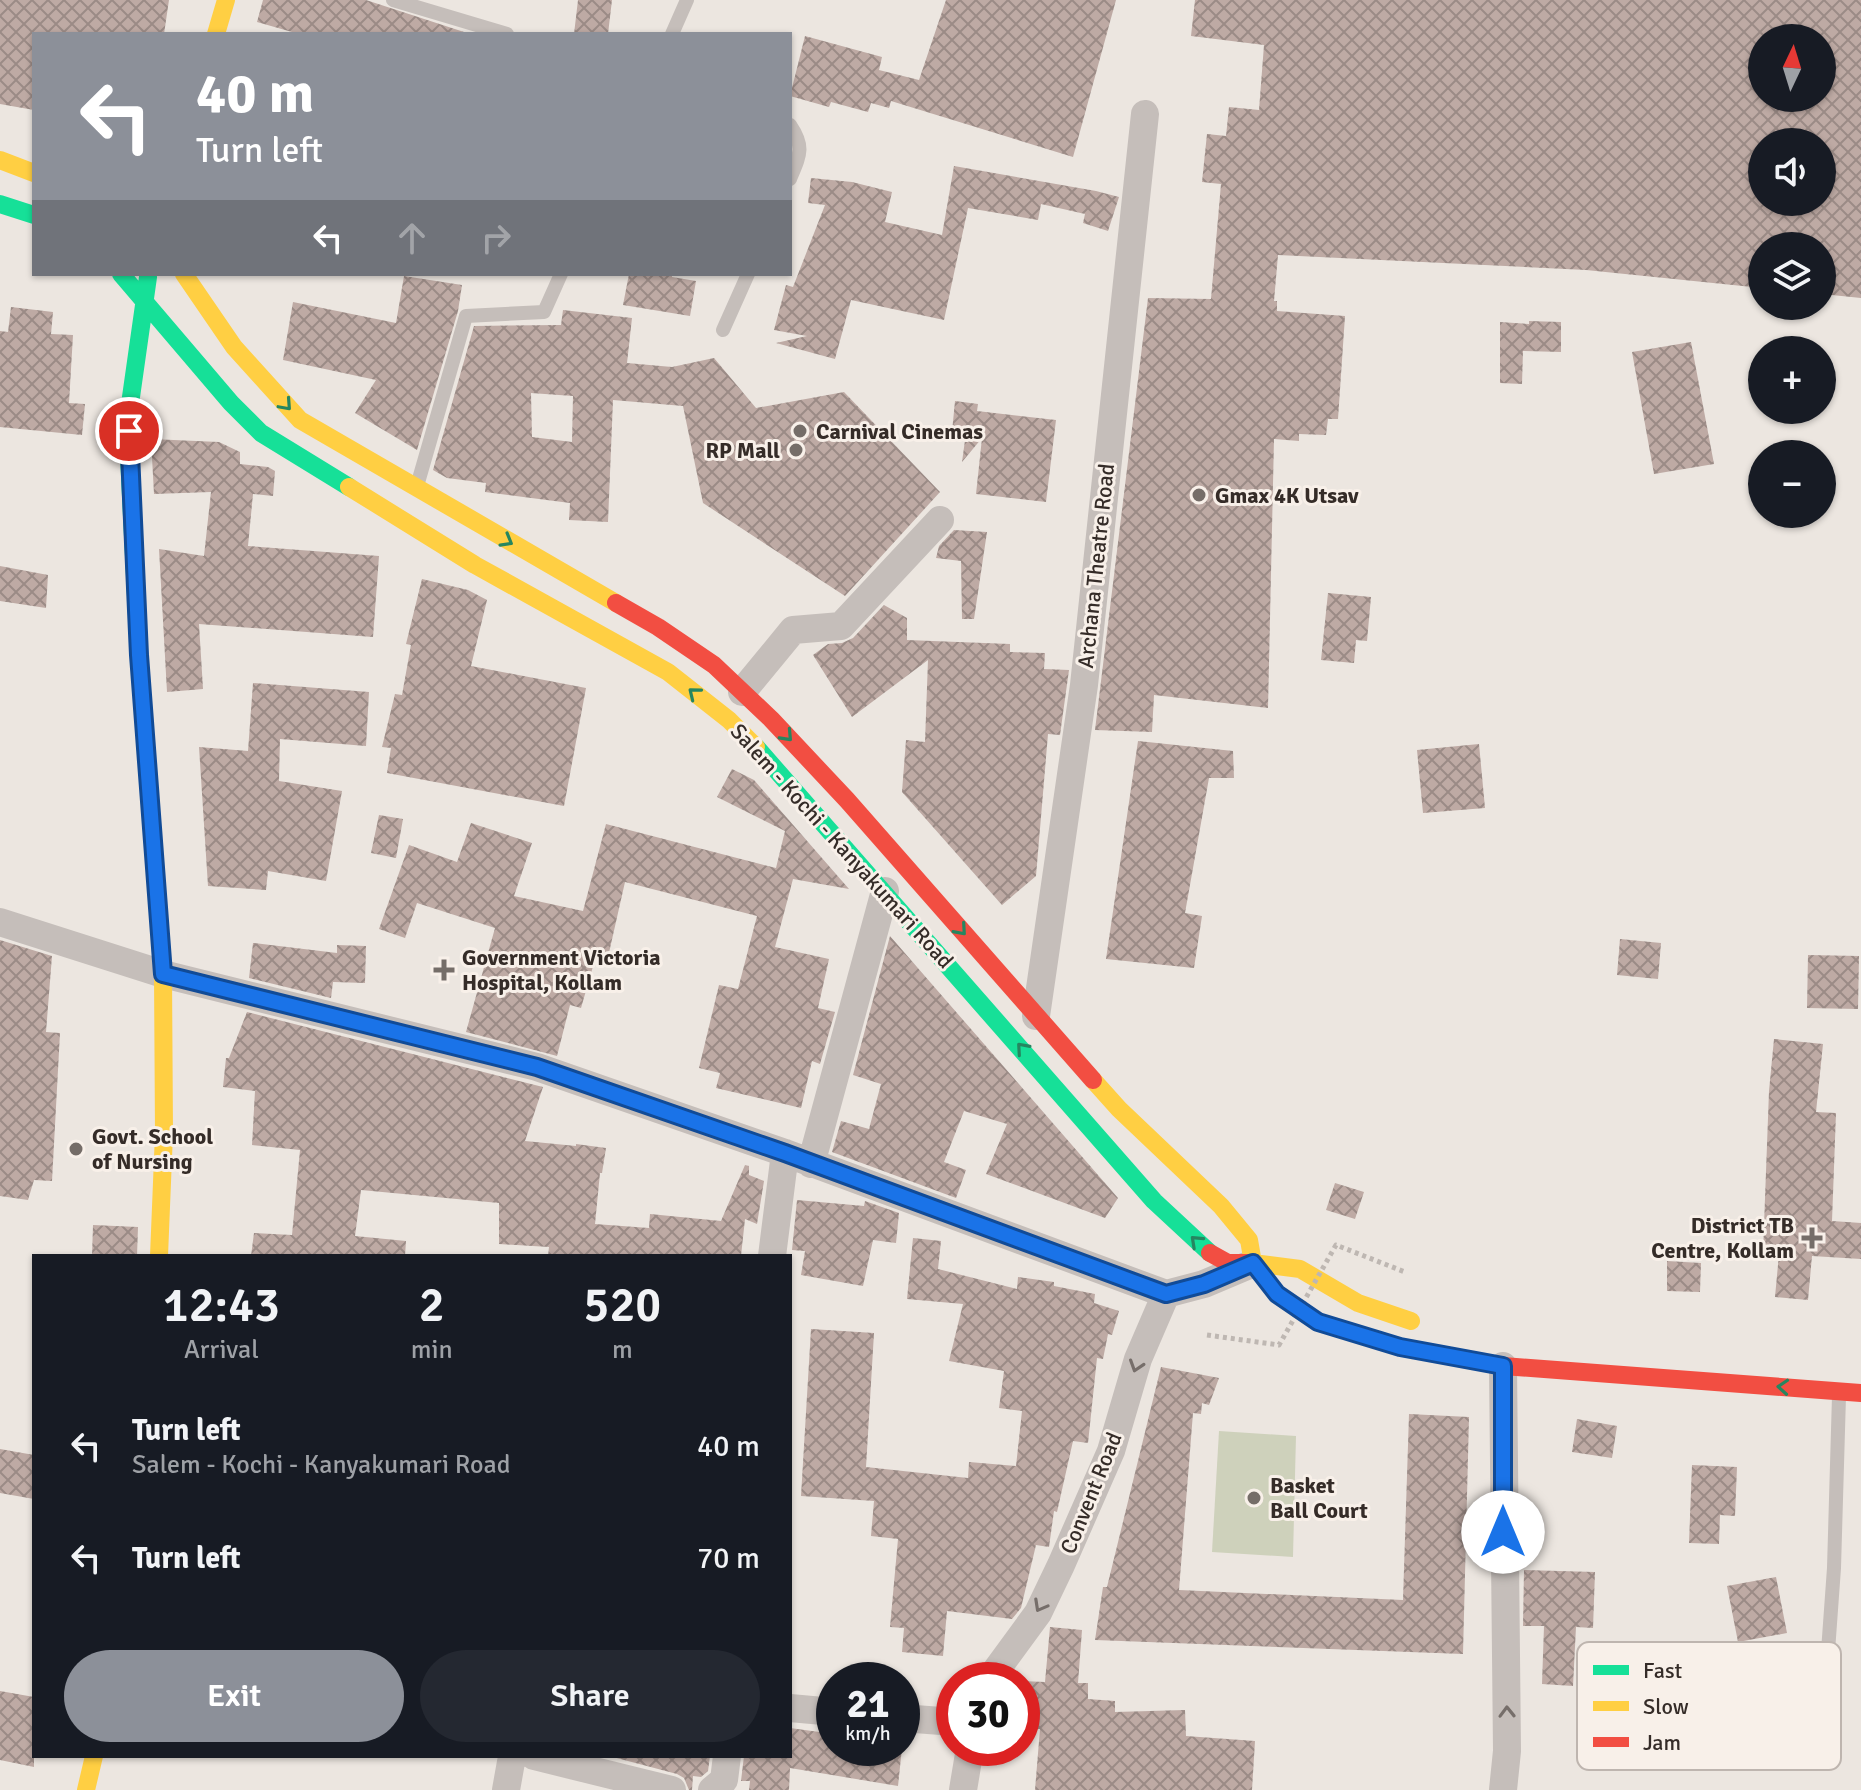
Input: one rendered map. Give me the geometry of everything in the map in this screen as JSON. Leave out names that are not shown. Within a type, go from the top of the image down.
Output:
[{"type":"main road","points":[[217,32],[226,0]]},
{"type":"main road","points":[[0,160],[32,172]]},
{"type":"main road","points":[[0,204],[32,214]]},
{"type":"main road","name":"Salem - Kochi - Kanyakumari Road","points":[[123,276],[231,403],[261,433],[475,565],[668,672],[716,711],[769,759],[1154,1201],[1205,1250],[1228,1263],[1300,1269],[1358,1303],[1432,1327]]},
{"type":"main road","points":[[148,276],[130,404],[129,457],[139,655],[163,974],[164,1133],[159,1254]]},
{"type":"main road","name":"Salem - Kochi - Kanyakumari Road","points":[[185,276],[234,347],[300,420],[658,627],[714,665],[771,719],[847,800],[1119,1109],[1221,1206],[1249,1240],[1253,1263],[1277,1294],[1318,1322],[1400,1347],[1503,1366],[1861,1393]]},
{"type":"main road","points":[[215,285],[234,347]]},
{"type":"main road","points":[[1559,1351],[1650,1361],[1724,1364]]},
{"type":"main road","points":[[86,1790],[94,1758]]},
{"type":"street","name":"Archana Theatre Road","points":[[1036,1016],[1084,685],[1145,114]]},
{"type":"street","points":[[742,692],[793,630],[841,626],[940,520]]},
{"type":"street","points":[[773,1254],[798,1158],[885,891]]},
{"type":"street","points":[[0,922],[163,974],[537,1067],[798,1158],[1166,1294],[1204,1284],[1253,1263]]},
{"type":"street","name":"Convent Road","points":[[1002,1662],[1038,1613],[1061,1565],[1111,1451],[1138,1359],[1166,1294]]},
{"type":"street","points":[[1503,1366],[1507,1751],[1503,1790]]},
{"type":"street","points":[[792,1708],[816,1710]]},
{"type":"street","points":[[506,1790],[514,1758]]},
{"type":"street","points":[[542,1758],[672,1790]]},
{"type":"street","points":[[712,1790],[724,1780],[727,1758]]},
{"type":"street","points":[[963,1790],[967,1766]]},
{"type":"lane","points":[[393,0],[500,32]]},
{"type":"lane","points":[[673,32],[687,0]]},
{"type":"lane","points":[[792,128],[799,139],[800,156],[792,174]]},
{"type":"lane","points":[[416,489],[466,316],[544,312],[560,276]]},
{"type":"lane","points":[[723,330],[747,276]]},
{"type":"lane","points":[[1829,1642],[1839,1391]]},
{"type":"path","points":[[1207,1335],[1279,1345],[1336,1245],[1405,1272]]},
{"type":"green space","name":"Basket Ball Court","points":[[1219,1431],[1296,1436],[1293,1557],[1212,1552]]},
{"type":"building","points":[[0,0],[169,0],[164,32],[32,32],[32,110],[0,104]]},
{"type":"building","points":[[263,0],[366,0],[464,32],[292,32],[257,22]]},
{"type":"building","points":[[578,0],[612,0],[608,32],[574,32]]},
{"type":"building","points":[[946,0],[1116,0],[1073,157],[891,101],[889,108],[871,103],[868,112],[831,102],[829,107],[792,97],[805,36],[882,57],[879,70],[919,80]]},
{"type":"building","points":[[1195,0],[1861,0],[1861,298],[1836,295],[1836,232],[1748,232],[1748,287],[1586,270],[1278,255],[1274,301],[1277,301],[1277,311],[1345,316],[1338,419],[1328,419],[1326,435],[1299,434],[1299,441],[1274,439],[1268,708],[1154,695],[1152,732],[1095,730],[1148,298],[1211,299],[1221,184],[1202,182],[1207,134],[1226,136],[1229,107],[1259,110],[1264,45],[1191,36]]},
{"type":"building","points":[[954,166],[1119,197],[1108,231],[1083,223],[1085,214],[1041,204],[1038,220],[968,208],[944,320],[851,300],[835,359],[776,343],[807,336],[774,330],[786,285],[793,287],[825,205],[808,203],[811,178],[852,182],[892,192],[885,222],[942,235]]},
{"type":"building","points":[[404,276],[462,285],[458,311],[417,450],[355,413],[376,380],[283,360],[293,302],[396,323]]},
{"type":"building","points":[[629,276],[672,276],[696,281],[690,316],[623,305]]},
{"type":"building","points":[[11,307],[53,312],[51,334],[73,335],[69,403],[85,404],[82,435],[0,427],[0,331],[8,332]]},
{"type":"building","points":[[563,310],[632,318],[627,363],[672,367],[714,358],[756,408],[844,392],[940,492],[845,596],[703,503],[683,406],[613,400],[608,522],[569,520],[570,503],[485,492],[486,483],[447,478],[433,470],[474,326],[561,325]],"holes":[[[531,393],[573,396],[572,442],[532,437]]]},
{"type":"building","points":[[1529,321],[1561,322],[1561,352],[1523,351],[1522,384],[1500,383],[1500,322],[1529,324]]},
{"type":"building","points":[[1691,342],[1714,464],[1654,474],[1632,352]]},
{"type":"building","points":[[955,401],[978,404],[977,411],[1056,420],[1046,502],[976,494],[982,438],[962,462],[966,433],[952,432]]},
{"type":"building","points":[[151,439],[219,442],[240,452],[240,464],[268,467],[275,471],[273,496],[253,494],[248,546],[379,556],[373,637],[199,624],[203,689],[167,692],[159,549],[204,556],[211,492],[154,494]]},
{"type":"building","points":[[954,530],[987,532],[974,619],[962,619],[961,561],[936,558],[939,546]]},
{"type":"building","points":[[0,566],[48,575],[46,608],[0,601]]},
{"type":"building","points":[[422,579],[468,590],[487,600],[471,666],[586,688],[564,806],[387,773],[391,748],[382,747],[395,694],[402,695],[411,645],[406,644]]},
{"type":"building","points":[[1328,593],[1371,597],[1367,641],[1356,640],[1354,663],[1321,660]]},
{"type":"building","points":[[884,605],[907,618],[907,640],[1010,644],[1010,652],[1045,653],[1044,669],[1069,670],[1060,735],[1048,734],[1036,876],[1002,905],[902,792],[906,740],[925,742],[928,660],[852,717],[813,655],[828,644],[853,638]]},
{"type":"building","points":[[253,683],[369,692],[366,746],[280,739],[279,781],[342,791],[326,881],[268,871],[266,890],[208,886],[199,747],[248,751]]},
{"type":"building","points":[[1138,741],[1233,751],[1234,778],[1209,778],[1185,913],[1202,916],[1194,968],[1106,959]]},
{"type":"building","points":[[1479,744],[1485,808],[1423,813],[1417,750]]},
{"type":"building","points":[[732,769],[754,780],[849,889],[793,879],[775,947],[829,959],[818,1008],[835,1012],[820,1064],[812,1061],[801,1108],[716,1088],[720,1073],[699,1068],[719,985],[738,989],[757,916],[625,882],[606,966],[594,963],[581,1008],[570,1005],[557,1056],[466,1032],[495,928],[417,903],[405,938],[379,929],[409,845],[457,862],[471,823],[532,843],[514,896],[583,911],[606,824],[776,868],[785,831],[717,797]]},
{"type":"building","points":[[379,815],[403,819],[396,858],[371,853]]},
{"type":"building","points":[[890,936],[1118,1198],[1105,1218],[986,1174],[1007,1124],[964,1111],[944,1162],[966,1170],[956,1198],[832,1152],[841,1121],[869,1129],[881,1084],[853,1075]]},
{"type":"building","points":[[1620,939],[1661,943],[1658,979],[1617,975]]},
{"type":"building","points":[[0,940],[52,956],[46,1032],[60,1033],[52,1181],[34,1180],[28,1200],[0,1196]]},
{"type":"building","points":[[253,943],[337,953],[337,945],[366,946],[365,983],[333,982],[331,998],[249,978]]},
{"type":"building","points":[[1808,955],[1859,956],[1858,1009],[1807,1008]]},
{"type":"building","points":[[247,1012],[543,1087],[525,1141],[606,1148],[595,1224],[649,1228],[650,1214],[721,1221],[745,1165],[749,1166],[749,1175],[764,1181],[757,1224],[745,1219],[741,1254],[548,1254],[549,1247],[499,1244],[499,1203],[361,1190],[355,1236],[406,1241],[405,1254],[251,1254],[254,1233],[292,1235],[300,1150],[252,1145],[255,1091],[223,1087],[226,1058],[229,1058]]},
{"type":"building","points":[[1774,1039],[1823,1044],[1816,1112],[1836,1113],[1832,1221],[1861,1223],[1861,1259],[1812,1256],[1808,1300],[1775,1297],[1779,1254],[1763,1252]]},
{"type":"building","points":[[1335,1183],[1364,1192],[1355,1219],[1326,1210]]},
{"type":"building","points":[[797,1200],[864,1206],[865,1201],[899,1213],[896,1243],[873,1240],[863,1286],[801,1275],[805,1251],[792,1250]]},
{"type":"building","points":[[93,1225],[138,1227],[137,1254],[92,1254]]},
{"type":"building","points":[[913,1238],[941,1241],[938,1269],[1017,1289],[1018,1277],[1054,1282],[1054,1286],[1095,1294],[1094,1303],[1119,1311],[1112,1335],[1108,1334],[1103,1359],[1097,1358],[1088,1443],[1073,1441],[1057,1512],[1054,1511],[1049,1547],[1036,1545],[1021,1608],[1012,1619],[947,1611],[943,1656],[902,1652],[904,1628],[890,1627],[898,1539],[871,1536],[874,1501],[801,1496],[811,1329],[874,1333],[866,1467],[968,1478],[969,1462],[1016,1466],[1022,1411],[999,1408],[1004,1371],[949,1361],[963,1304],[907,1299]]},
{"type":"building","points":[[1667,1261],[1701,1263],[1700,1292],[1667,1291]]},
{"type":"building","points":[[1161,1367],[1219,1378],[1209,1405],[1202,1403],[1201,1414],[1193,1413],[1179,1590],[1403,1600],[1409,1414],[1469,1417],[1463,1654],[1095,1640],[1103,1587],[1107,1587]]},
{"type":"building","points":[[1577,1419],[1617,1426],[1612,1458],[1572,1452]]},
{"type":"building","points":[[0,1449],[32,1455],[32,1499],[0,1493]]},
{"type":"building","points":[[1692,1465],[1737,1467],[1735,1516],[1720,1515],[1719,1544],[1689,1543]]},
{"type":"building","points":[[1524,1570],[1595,1572],[1593,1628],[1576,1627],[1573,1686],[1542,1684],[1544,1626],[1523,1626]]},
{"type":"building","points":[[1776,1577],[1787,1633],[1738,1642],[1727,1586]]},
{"type":"building","points":[[1050,1627],[1082,1630],[1078,1683],[1088,1683],[1088,1699],[1115,1701],[1115,1712],[1185,1710],[1186,1736],[1255,1741],[1252,1790],[1035,1790],[1037,1766],[1040,1766],[1040,1682],[1045,1682]]},
{"type":"building","points":[[0,1691],[32,1697],[34,1767],[0,1760]]},
{"type":"building","points":[[792,1728],[816,1732],[816,1766],[900,1766],[898,1786],[790,1768],[789,1790],[749,1790],[750,1781],[741,1781],[744,1758],[792,1758]]},
{"type":"building","points":[[617,1758],[710,1758],[708,1771],[701,1777],[693,1776],[692,1790],[677,1774]]},
{"type":"traffic: fast","points":[[0,204],[32,214]]},
{"type":"traffic: fast","points":[[123,276],[231,403],[261,433],[349,487]]},
{"type":"traffic: fast","points":[[148,277],[130,404],[129,457],[152,831]]},
{"type":"traffic: fast","points":[[756,747],[1154,1201],[1210,1253]]},
{"type":"traffic: slow","points":[[217,32],[226,0]]},
{"type":"traffic: slow","points":[[0,160],[32,172]]},
{"type":"traffic: slow","points":[[185,276],[234,347],[300,420],[616,603]]},
{"type":"traffic: slow","points":[[349,487],[475,565],[668,672],[729,720],[756,747]]},
{"type":"traffic: slow","points":[[152,831],[163,974],[164,1133],[159,1254]]},
{"type":"traffic: slow","points":[[1093,1080],[1119,1109],[1221,1206],[1249,1240],[1253,1263],[1300,1269],[1358,1303],[1411,1321]]},
{"type":"traffic: slow","points":[[86,1790],[94,1758]]},
{"type":"traffic: jam","points":[[616,603],[714,665],[771,719],[847,800],[1093,1080]]},
{"type":"traffic: jam","points":[[1210,1253],[1228,1263],[1253,1263],[1277,1294],[1318,1322],[1400,1347],[1503,1366],[1861,1393]]},
{"type":"place","name":"Carnival Cinemas","points":[[800,431]]},
{"type":"place","name":"RP Mall","points":[[796,450]]},
{"type":"place","name":"Gmax 4K Utsav","points":[[1199,495]]},
{"type":"place","name":"Government Victoria Hospital, Kollam","points":[[444,970]]},
{"type":"place","name":"Govt. School of Nursing","points":[[76,1149]]},
{"type":"place","name":"District TB Centre, Kollam","points":[[1812,1238]]},
{"type":"place","name":"Basket Ball Court","points":[[1254,1498]]},
{"type":"route","points":[[129,431],[139,655],[163,974],[537,1067],[785,1153],[1166,1294],[1204,1284],[1253,1263],[1277,1294],[1318,1322],[1400,1347],[1503,1366],[1503,1532]]}]
